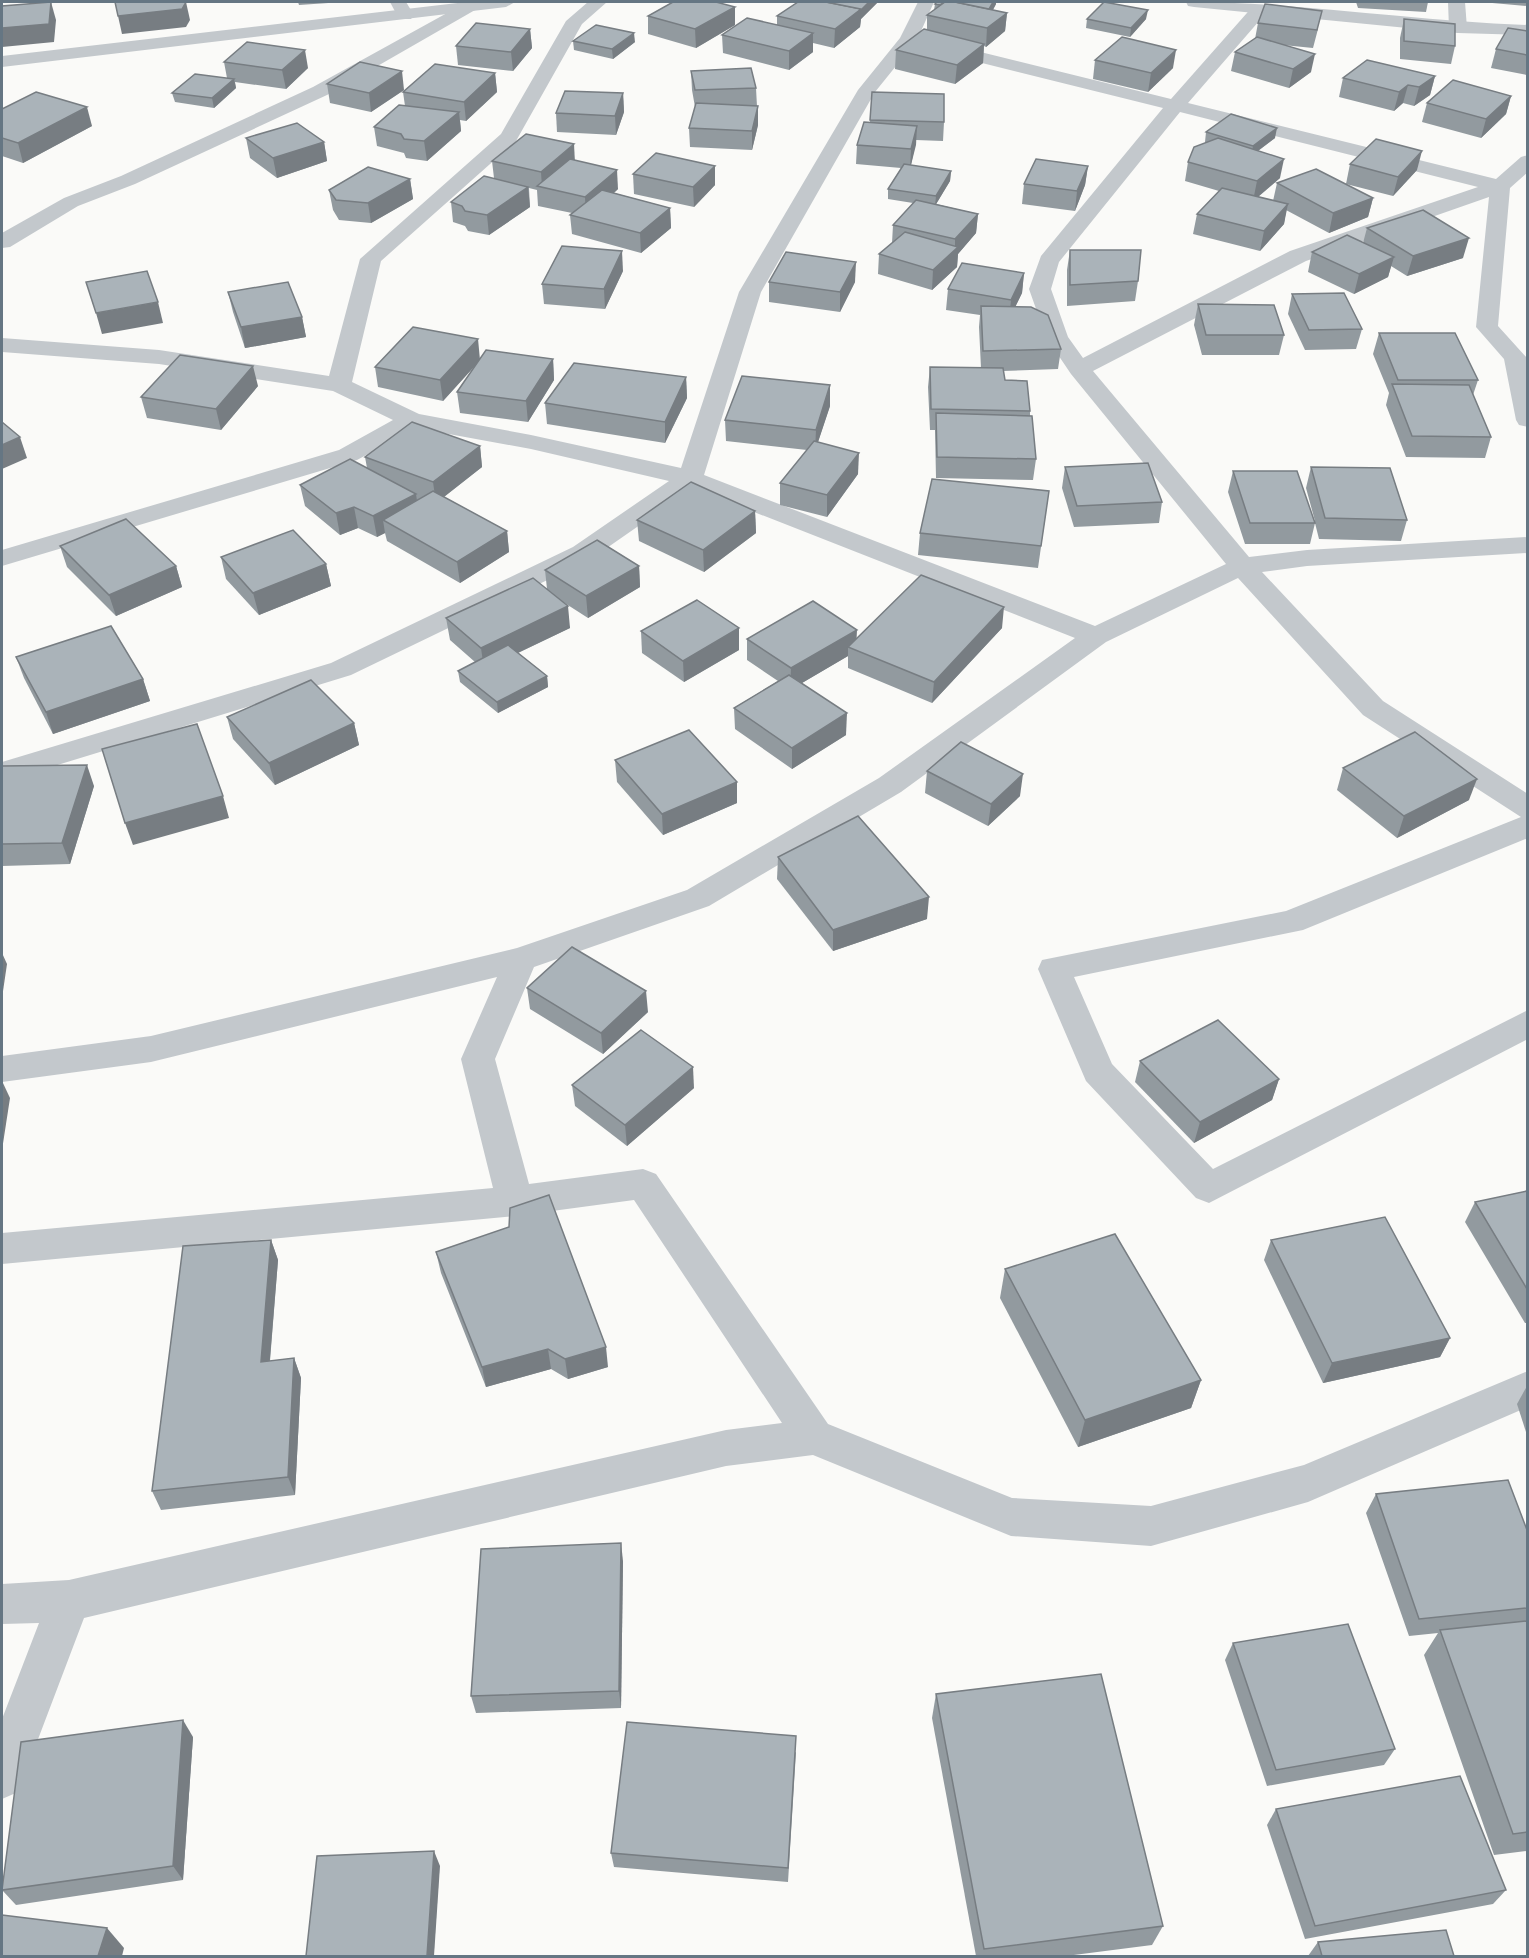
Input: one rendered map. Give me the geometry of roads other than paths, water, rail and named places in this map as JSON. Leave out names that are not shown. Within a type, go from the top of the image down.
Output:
[{"type":"street","points":[[2,62],[401,8],[473,6],[506,2]]},
{"type":"street","points":[[339,385],[371,259],[509,137],[575,21],[598,2]]},
{"type":"street","points":[[2,772],[340,669],[582,553],[690,478],[750,292],[867,90],[908,40],[926,2]]},
{"type":"street","points":[[1194,2],[1241,4],[1260,9],[1458,28],[1527,30]]},
{"type":"street","points":[[1456,2],[1458,28]]},
{"type":"street","points":[[2,242],[71,202],[128,180],[320,91],[473,6]]},
{"type":"street","points":[[1260,9],[1177,104],[1049,261],[1040,289],[1056,337],[1079,369],[1242,566],[1374,708],[1527,809]]},
{"type":"street","points":[[908,40],[1177,104],[1500,186]]},
{"type":"street","points":[[1079,369],[1298,256],[1500,186],[1527,161]]},
{"type":"street","points":[[1500,186],[1487,327],[1515,358],[1527,420]]},
{"type":"street","points":[[2,345],[159,357],[339,385],[412,420],[531,442],[690,478],[1096,636]]},
{"type":"street","points":[[2,558],[348,455],[412,420]]},
{"type":"street","points":[[2,1070],[151,1049],[521,959],[699,898],[890,784],[1096,636],[1242,566],[1307,558],[1527,545]]},
{"type":"street","points":[[1527,826],[1292,922],[1054,969],[1098,1072],[1209,1188],[1527,1023]]},
{"type":"street","points":[[515,1202],[478,1059],[521,959]]},
{"type":"street","points":[[2,1249],[515,1202],[643,1184],[814,1437]]},
{"type":"street","points":[[2,1604],[69,1601],[726,1448],[814,1437],[1011,1517],[1151,1526],[1308,1483],[1527,1388]]},
{"type":"street","points":[[2,1776],[69,1601]]}]
